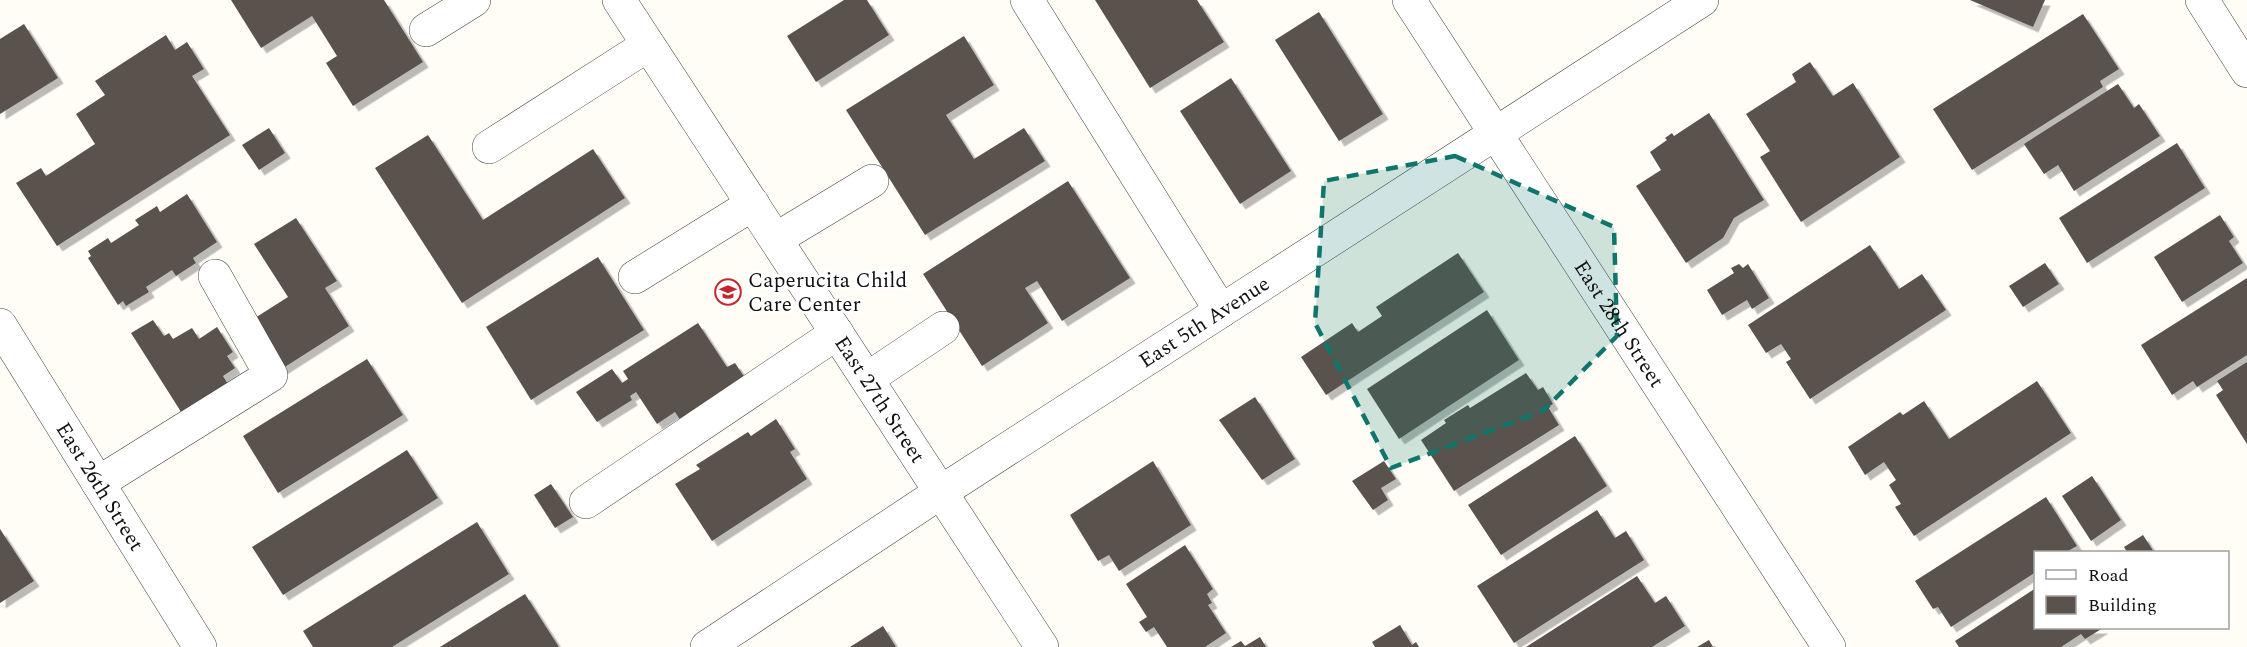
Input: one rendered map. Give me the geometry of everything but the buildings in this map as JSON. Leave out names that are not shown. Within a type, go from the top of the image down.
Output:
[{"type":"street","points":[[426,30],[474,0]]},
{"type":"street","name":"East 27th Street","points":[[619,0],[1042,647]]},
{"type":"street","points":[[1027,0],[1221,311]]},
{"type":"street","name":"East 28th Street","points":[[1409,0],[1829,647]]},
{"type":"street","name":"East 5th Avenue","points":[[706,647],[941,492],[1702,0]]},
{"type":"street","points":[[2202,0],[2247,71]]},
{"type":"street","points":[[489,147],[648,45]]},
{"type":"street","points":[[776,239],[872,181]]},
{"type":"street","points":[[635,277],[753,204]]},
{"type":"street","points":[[98,483],[271,375],[215,276]]},
{"type":"street","name":"East 26th Street","points":[[0,325],[201,647]]},
{"type":"street","points":[[867,379],[943,328]]},
{"type":"street","points":[[586,502],[837,333]]},
{"type":"highlighted area","points":[[1455,156],[1614,227],[1617,336],[1543,411],[1391,468],[1315,323],[1324,181]]},
{"type":"place","name":"Caperucita Child Care Center","points":[[728,292]]}]
